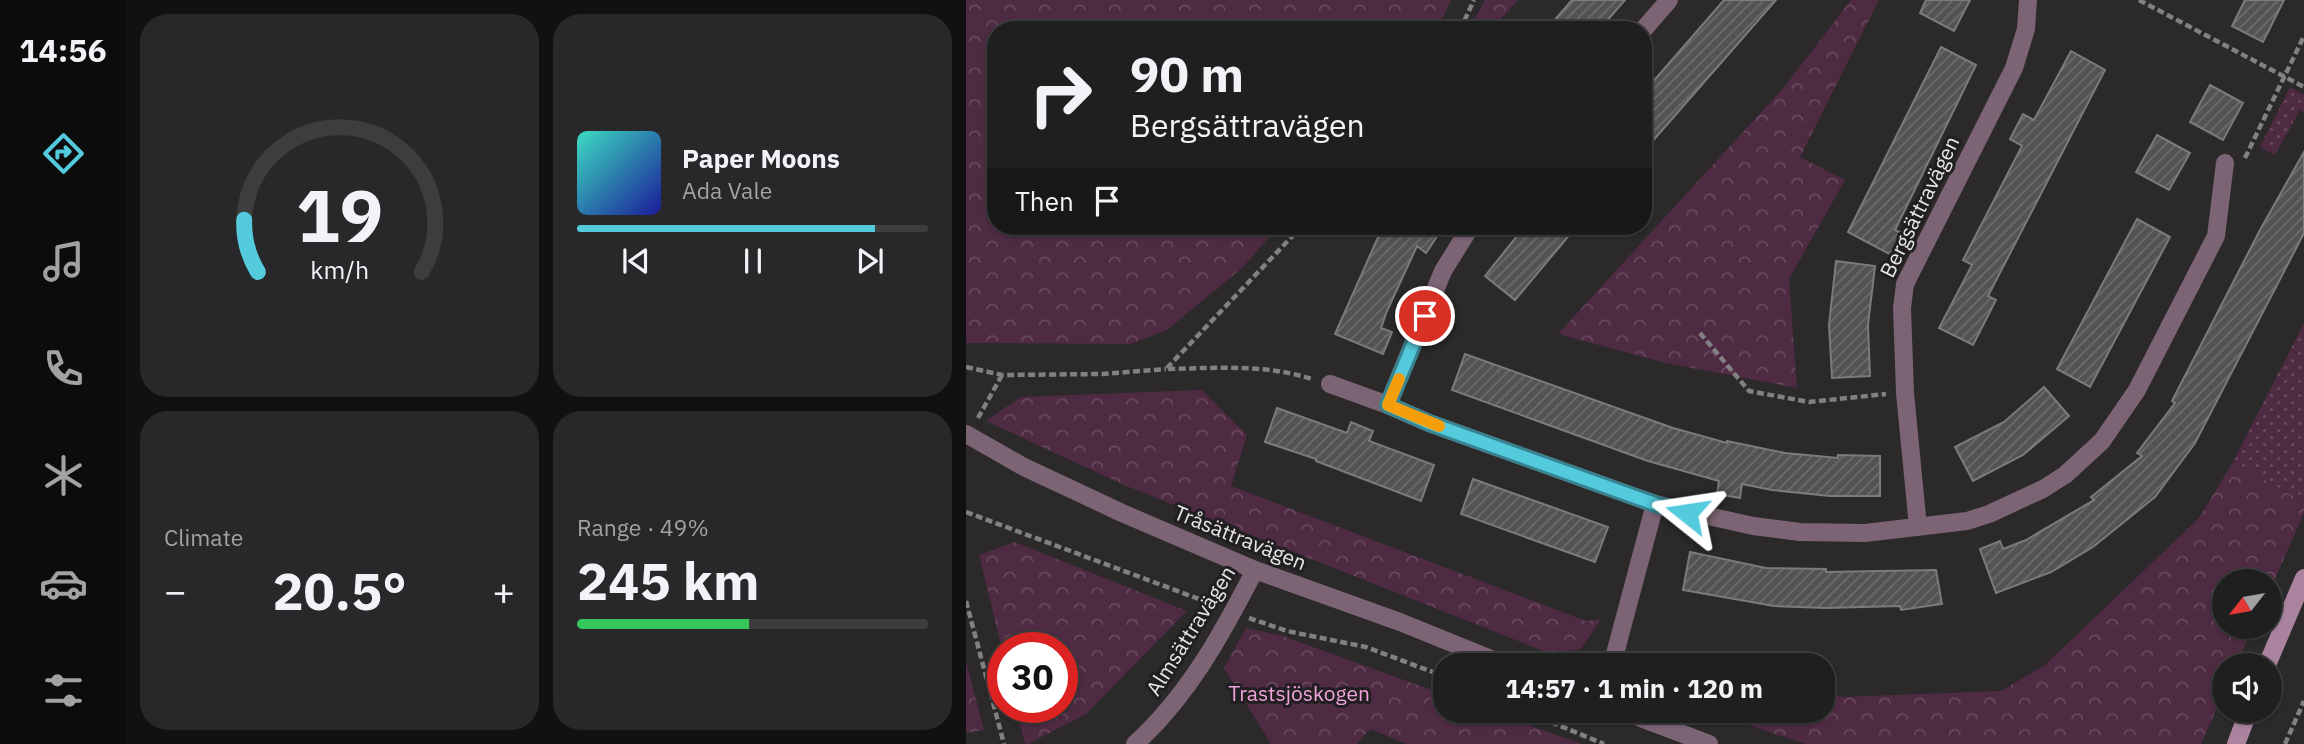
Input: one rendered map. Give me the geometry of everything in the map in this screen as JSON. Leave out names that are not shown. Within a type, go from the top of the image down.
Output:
[{"type":"street","points":[[1651,21],[1669,0]]},
{"type":"street","name":"Bergsättravägen","points":[[1918,527],[1905,393],[1902,308],[1905,284],[2014,68],[2026,29],[2028,0]]},
{"type":"street","points":[[1330,384],[1429,423],[1655,504],[1753,526],[1800,532],[1865,533],[1967,521],[2017,503],[2065,475],[2102,441],[2137,390],[2216,236],[2225,163]]},
{"type":"street","points":[[1388,405],[1443,271],[1465,235]]},
{"type":"street","name":"Tråsättravägen","points":[[966,434],[1024,467],[1122,513],[1255,570],[1400,622],[1476,653]]},
{"type":"street","points":[[1615,653],[1655,504]]},
{"type":"street","name":"Almsättravägen","points":[[1135,744],[1164,716],[1188,686],[1234,612],[1255,570]]},
{"type":"street","points":[[2272,653],[2304,578]]},
{"type":"street","points":[[1654,723],[1709,744]]},
{"type":"street","points":[[2236,744],[2244,723]]},
{"type":"path","points":[[1464,21],[1474,0]]},
{"type":"path","points":[[2139,0],[2304,88]]},
{"type":"path","points":[[2225,163],[2245,158],[2304,36]]},
{"type":"path","points":[[1166,369],[1293,235]]},
{"type":"path","points":[[1700,333],[1749,391],[1809,402],[1905,393]]},
{"type":"path","points":[[966,367],[1002,375],[1263,368],[1285,370],[1330,384]]},
{"type":"path","points":[[978,419],[1002,375]]},
{"type":"path","points":[[966,512],[1287,631],[1366,647],[1433,672]]},
{"type":"path","points":[[966,601],[1004,744]]},
{"type":"path","points":[[2285,744],[2304,701]]},
{"type":"path","points":[[1553,723],[1604,744]]},
{"type":"green space","points":[[966,0],[1451,0],[1441,21],[987,21],[987,235],[1271,235],[1242,268],[1167,330],[1131,344],[966,343]]},
{"type":"green space","points":[[1485,0],[1518,0],[1499,21],[1473,21]]},
{"type":"green space","points":[[1851,0],[1879,0],[1800,157],[1845,180],[1789,279],[1797,388],[1666,363],[1558,334],[1649,235],[1652,235],[1652,231],[1785,86]]},
{"type":"green space","points":[[2290,87],[2304,95],[2304,112],[2300,110],[2275,155],[2260,147]]},
{"type":"green space","points":[[2304,323],[2304,502],[2233,462]]},
{"type":"green space","points":[[1202,390],[1247,435],[1231,486],[1586,621],[1601,619],[1581,649],[1548,653],[1124,485],[986,421],[1021,397]]},
{"type":"green space","points":[[2233,462],[2304,502],[2304,513],[2279,569],[2212,569],[2212,639],[2248,639],[2241,653],[2212,653],[2212,719],[2201,744],[1806,744],[1742,723],[1835,723],[1835,695],[2001,691],[2045,665],[2199,518]]},
{"type":"green space","points":[[1015,542],[1187,611],[1086,714],[1078,718],[1078,632],[998,632],[979,555]]},
{"type":"green space","name":"Trastsjöskogen","points":[[1246,628],[1283,636],[1433,691],[1433,723],[1523,723],[1582,744],[1407,744],[1370,729],[1357,744],[1271,744],[1224,668]]},
{"type":"green space","points":[[966,661],[984,730],[966,733]]},
{"type":"green space","points":[[1020,723],[1069,723],[1028,744],[1025,744]]},
{"type":"building","points":[[1572,0],[1625,0],[1607,21],[1554,21]]},
{"type":"building","points":[[1724,0],[1776,0],[1652,142],[1652,83]]},
{"type":"building","points":[[1926,0],[1970,0],[1954,31],[1920,13]]},
{"type":"building","points":[[2245,0],[2284,0],[2263,42],[2232,26]]},
{"type":"building","points":[[1941,47],[1976,65],[1895,230],[1908,236],[1897,258],[1848,232]]},
{"type":"building","points":[[2071,51],[2105,70],[1988,296],[1996,300],[1973,345],[1939,328],[1972,265],[1963,260],[2022,146],[2010,139],[2023,114],[2034,120]]},
{"type":"building","points":[[2210,85],[2243,103],[2223,140],[2190,122]]},
{"type":"building","points":[[2157,135],[2190,153],[2169,190],[2136,172]]},
{"type":"building","points":[[2304,152],[2304,233],[2195,443],[2155,497],[2093,547],[2051,572],[1996,593],[1980,549],[2000,541],[2003,549],[2026,540],[2094,500],[2091,497],[2142,456],[2137,453],[2175,403],[2172,401],[2260,230]]},
{"type":"building","points":[[2137,219],[2170,237],[2090,387],[2057,369]]},
{"type":"building","points":[[1379,235],[1438,235],[1426,253],[1417,246],[1381,328],[1392,332],[1383,354],[1335,334]]},
{"type":"building","points":[[1518,235],[1569,235],[1515,300],[1485,276]]},
{"type":"building","points":[[1836,261],[1875,266],[1868,325],[1870,376],[1832,378],[1829,325]]},
{"type":"building","points":[[1465,354],[1673,428],[1727,443],[1785,453],[1838,458],[1838,455],[1880,456],[1880,496],[1830,496],[1742,484],[1740,498],[1717,494],[1719,481],[1648,461],[1452,390]]},
{"type":"building","points":[[2044,387],[2069,416],[2023,455],[1973,481],[1955,447],[2004,422]]},
{"type":"building","points":[[1277,408],[1347,433],[1351,422],[1373,431],[1369,441],[1434,465],[1421,501],[1316,459],[1265,442]]},
{"type":"building","points":[[1473,479],[1608,527],[1595,562],[1461,514]]},
{"type":"building","points":[[1690,552],[1766,568],[1826,569],[1826,572],[1936,570],[1942,604],[1901,610],[1900,606],[1774,606],[1683,590]]},
{"type":"slow traffic","points":[[1399,379],[1388,405],[1439,426]]},
{"type":"route","points":[[1425,316],[1388,405],[1429,423],[1687,513]]}]
